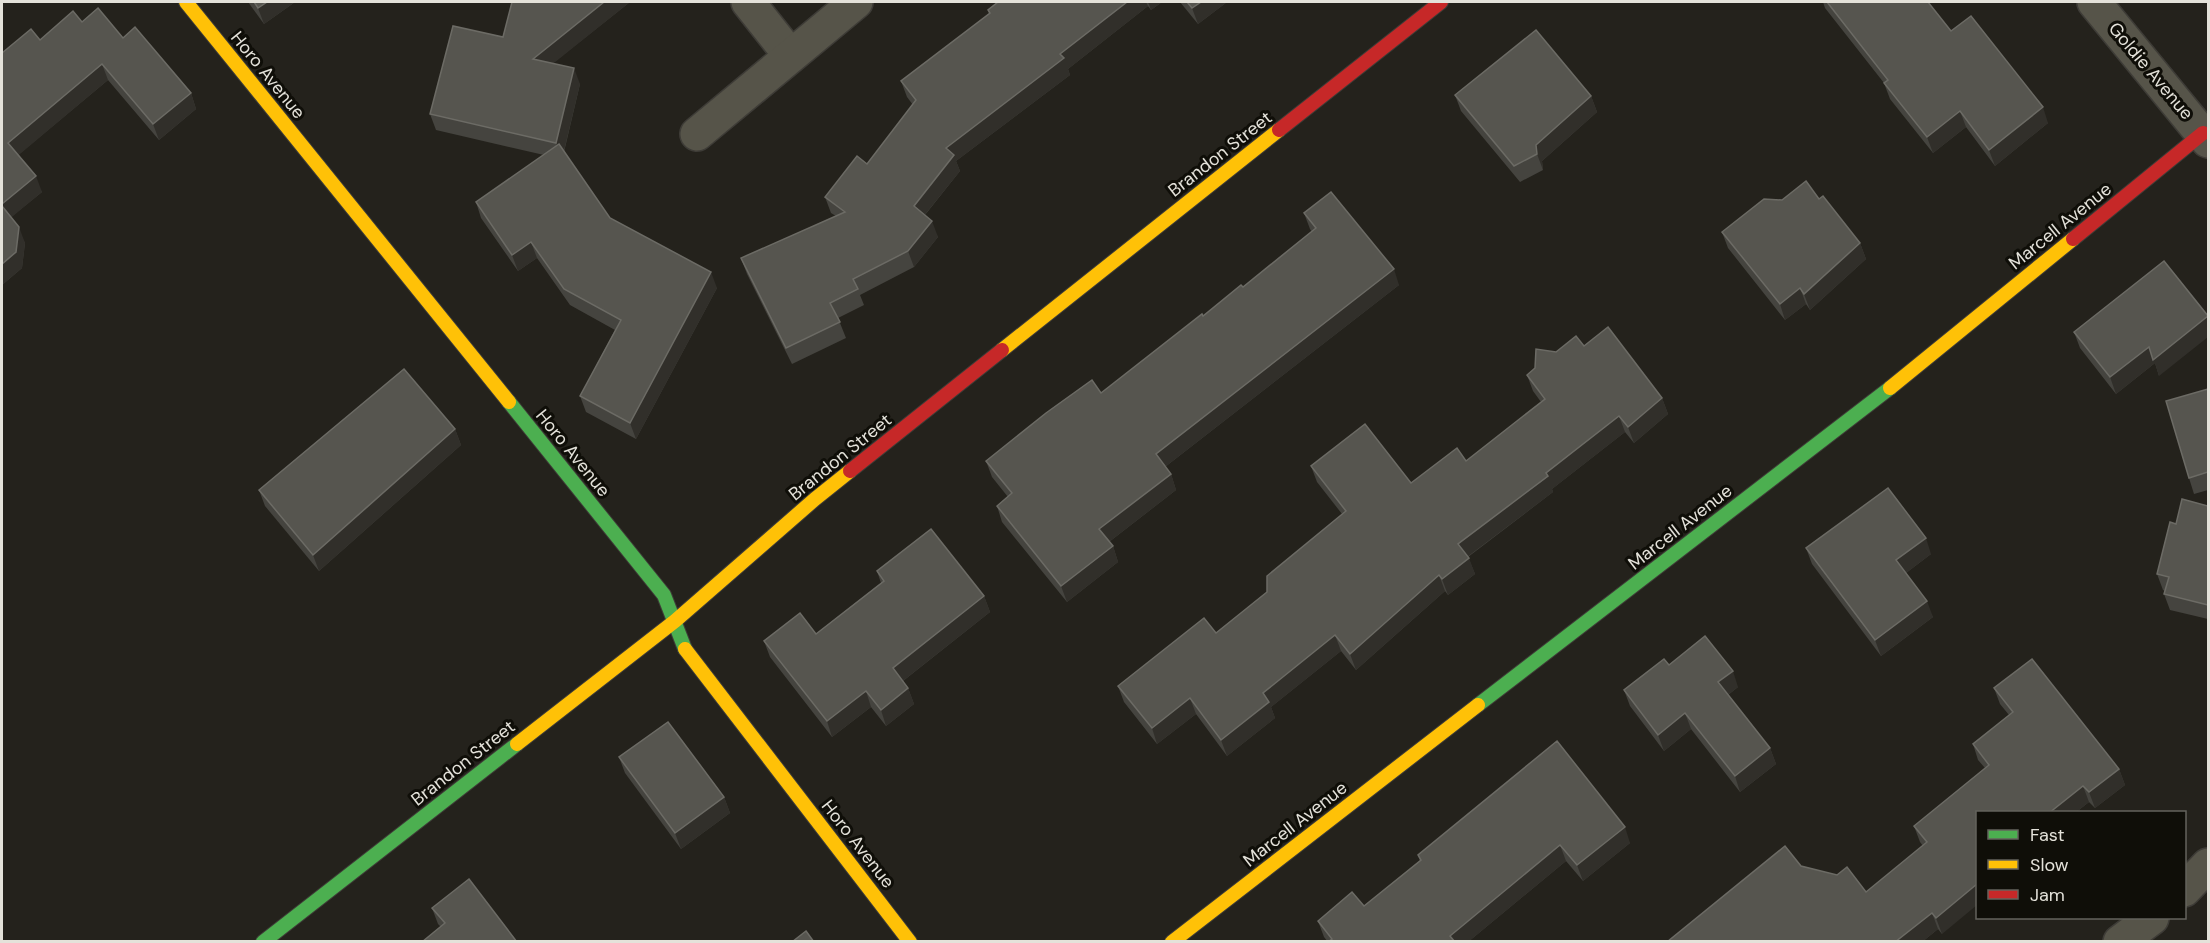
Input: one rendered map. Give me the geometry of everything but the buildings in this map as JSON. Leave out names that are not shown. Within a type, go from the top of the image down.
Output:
[{"type":"street","name":"Horo Avenue","points":[[186,2],[664,594],[686,651],[910,942]]},
{"type":"street","points":[[748,2],[790,55]]},
{"type":"street","points":[[697,134],[856,2]]},
{"type":"street","name":"Brandon Street","points":[[263,942],[675,621],[815,499],[1441,2]]},
{"type":"street","name":"Goldie Avenue","points":[[2094,2],[2206,137]]},
{"type":"street","name":"Marcell Avenue","points":[[1172,942],[1896,382],[2206,137]]},
{"type":"street","points":[[2186,888],[2208,865]]},
{"type":"street","points":[[2120,942],[2151,919]]},
{"type":"traffic: fast","points":[[1478,705],[1890,388]]},
{"type":"traffic: fast","points":[[509,402],[664,595],[685,649]]},
{"type":"traffic: fast","points":[[263,942],[517,744]]},
{"type":"traffic: slow","points":[[186,2],[509,402]]},
{"type":"traffic: slow","points":[[1002,350],[1279,130]]},
{"type":"traffic: slow","points":[[1890,388],[2073,239]]},
{"type":"traffic: slow","points":[[517,744],[675,621],[850,471]]},
{"type":"traffic: slow","points":[[685,649],[910,942]]},
{"type":"traffic: slow","points":[[1172,942],[1478,705]]},
{"type":"traffic: jam","points":[[1279,130],[1441,2]]},
{"type":"traffic: jam","points":[[2073,239],[2203,133]]},
{"type":"traffic: jam","points":[[850,471],[1002,350]]}]
